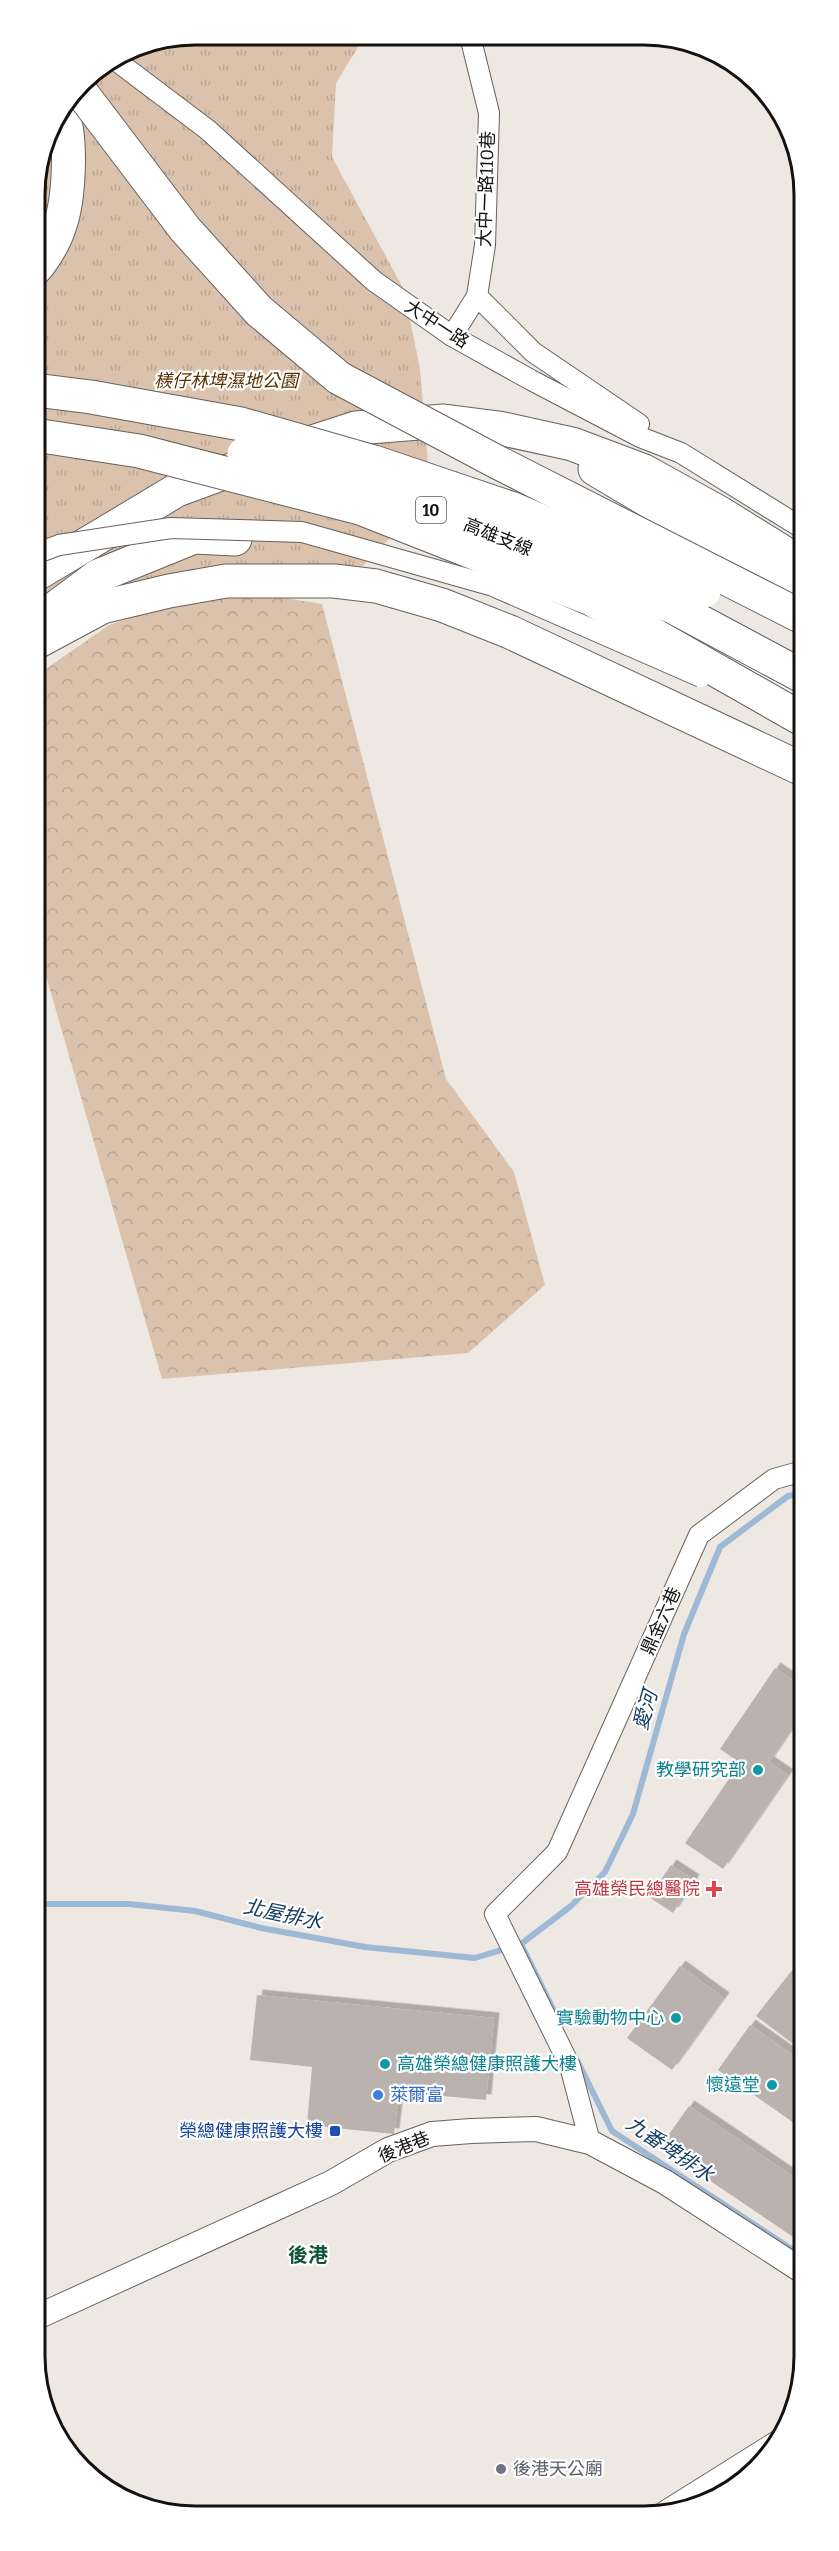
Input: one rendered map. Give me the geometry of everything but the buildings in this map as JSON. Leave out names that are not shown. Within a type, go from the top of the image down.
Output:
[{"type":"highway","points":[[83,95],[185,229],[207,254],[259,310],[339,378],[497,462],[794,613]]},
{"type":"highway","points":[[45,251],[60,225],[62,213],[69,141],[64,122]]},
{"type":"highway","name":"高雄支線","points":[[45,391],[92,397],[241,424],[374,462],[524,513],[685,582],[794,637]]},
{"type":"highway","name":"高雄支線","points":[[45,419],[177,438],[369,485],[673,607],[794,672]]},
{"type":"highway","points":[[45,569],[177,490],[356,428],[444,421],[499,428],[572,444],[644,471],[720,513],[794,559]]},
{"type":"highway","points":[[499,428],[580,460],[794,587]]},
{"type":"highway","points":[[45,436],[139,450],[360,508],[591,599],[794,715]]},
{"type":"highway","points":[[45,616],[98,576],[195,537],[366,544],[510,585],[794,687]]},
{"type":"highway","points":[[45,638],[102,607],[169,591],[226,581],[334,580],[376,586],[442,605],[510,632],[794,765]]},
{"type":"street","name":"大中一路110巷","points":[[452,336],[477,296],[485,245],[489,113],[472,45]]},
{"type":"street","name":"大中一路","points":[[121,64],[208,130],[374,281],[452,336],[630,432],[681,453],[794,523]]},
{"type":"street","points":[[477,296],[533,352],[681,453]]},
{"type":"street","points":[[45,550],[59,545],[171,528],[302,532],[493,586],[794,717]]},
{"type":"street","name":"鼎金六巷","points":[[590,2142],[570,2066],[495,1914],[557,1852],[699,1535],[774,1479],[794,1473]]},
{"type":"street","name":"後港巷","points":[[45,2314],[331,2183],[388,2150],[432,2134],[536,2129],[590,2142],[665,2182],[794,2266]]},
{"type":"street","points":[[684,2500],[759,2453]]},
{"type":"green space","name":"檨仔林埤濕地公園","points":[[195,45],[359,45],[336,83],[332,157],[404,290],[420,369],[428,464],[396,532],[353,576],[200,571],[45,654],[45,185],[56,137],[70,112],[89,89],[120,65],[156,50]]},
{"type":"green space","points":[[242,591],[322,604],[446,1079],[514,1172],[545,1285],[468,1353],[162,1379],[45,972],[45,671],[109,625],[175,603]]},
{"type":"waterway","name":"愛河","points":[[45,1904],[129,1904],[195,1911],[261,1928],[365,1947],[475,1958],[521,1944],[571,1906],[605,1872],[633,1814],[684,1634],[720,1547],[788,1496],[794,1495]]},
{"type":"waterway","name":"九番埤排水","points":[[521,1944],[555,2013]]},
{"type":"waterway","name":"九番埤排水","points":[[576,2058],[612,2131],[793,2250]]},
{"type":"place","name":"教學研究部","points":[[758,1770]]},
{"type":"place","name":"高雄榮民總醫院","points":[[714,1889]]},
{"type":"place","name":"實驗動物中心","points":[[676,2018]]},
{"type":"place","name":"高雄榮總健康照護大樓","points":[[385,2064]]},
{"type":"place","name":"懷遠堂","points":[[772,2085]]},
{"type":"place","name":"萊爾富","points":[[378,2095]]},
{"type":"place","name":"榮總健康照護大樓","points":[[335,2131]]},
{"type":"place","name":"後港天公廟","points":[[501,2469]]},
{"type":"district","name":"後港","points":[[308,2255]]},
{"type":"water label","name":"北屋排水","points":[[283,1914]]}]
